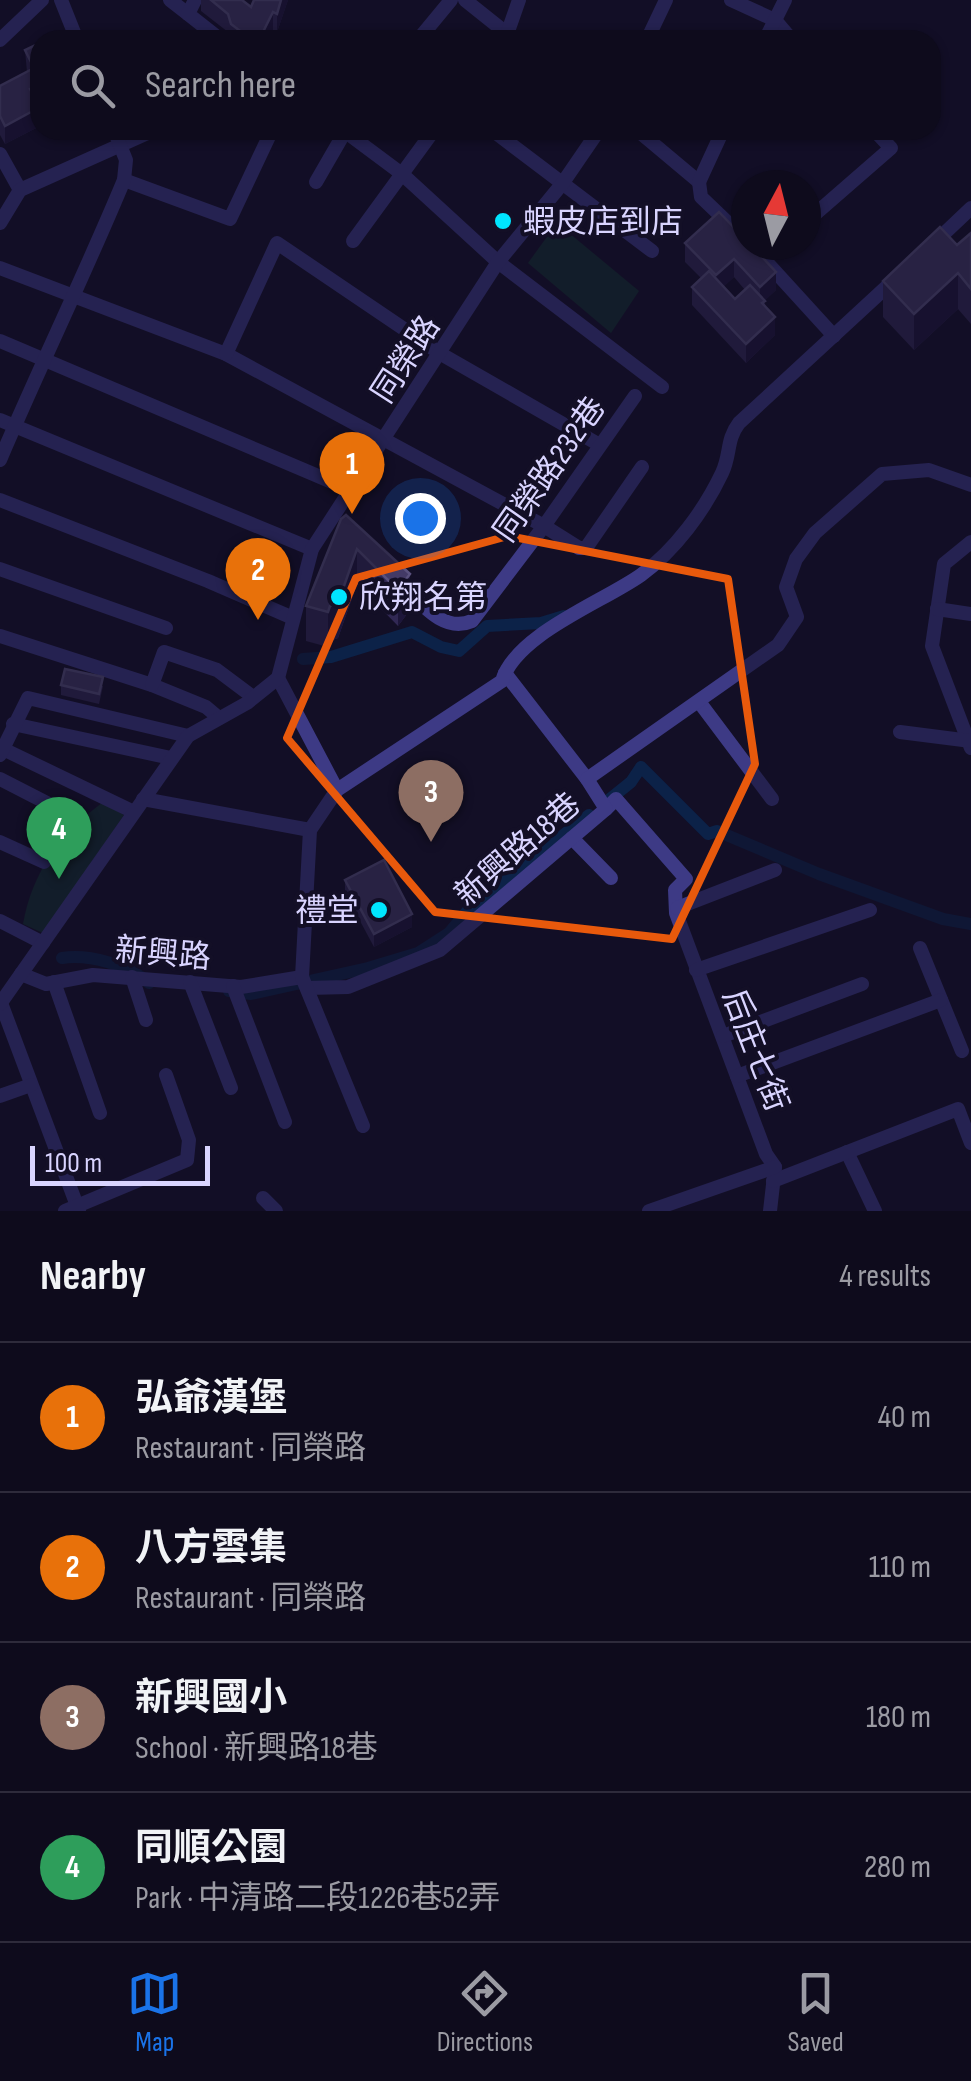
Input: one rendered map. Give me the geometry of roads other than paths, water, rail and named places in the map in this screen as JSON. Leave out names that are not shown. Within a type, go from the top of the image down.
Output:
[{"type":"street","points":[[0,40],[42,0]]},
{"type":"street","points":[[61,0],[74,30]]},
{"type":"street","points":[[170,0],[191,7],[213,30]]},
{"type":"street","points":[[426,30],[451,0]]},
{"type":"street","points":[[465,0],[500,30]]},
{"type":"street","points":[[511,30],[519,0]]},
{"type":"street","points":[[651,30],[666,0]]},
{"type":"street","points":[[731,0],[774,20],[783,30]]},
{"type":"street","points":[[770,30],[785,0]]},
{"type":"street","points":[[0,460],[7,423],[75,298],[124,180],[126,160],[118,140]]},
{"type":"street","points":[[0,223],[20,190],[133,140]]},
{"type":"street","points":[[124,180],[230,219],[267,140]]},
{"type":"street","points":[[316,182],[340,140]]},
{"type":"street","points":[[357,140],[402,174],[498,262],[662,387]]},
{"type":"street","points":[[353,241],[427,140]]},
{"type":"street","points":[[505,140],[652,250]]},
{"type":"street","name":"同榮路","points":[[278,678],[312,550],[498,262],[562,184],[592,140]]},
{"type":"street","points":[[649,140],[698,182]]},
{"type":"street","points":[[718,140],[698,182],[701,198],[731,226]]},
{"type":"street","points":[[821,209],[891,148],[883,140]]},
{"type":"street","points":[[0,154],[20,190]]},
{"type":"street","points":[[916,260],[971,208]]},
{"type":"street","points":[[226,354],[277,242],[441,354],[598,444]]},
{"type":"street","points":[[765,260],[834,336]]},
{"type":"street","points":[[0,268],[226,354],[579,548],[586,548],[642,467]]},
{"type":"street","points":[[363,1126],[304,983],[310,830],[337,790],[502,681],[505,672],[538,636],[642,574],[681,539],[723,472],[729,436],[902,272]]},
{"type":"street","points":[[0,342],[351,490]]},
{"type":"street","name":"同榮路232巷","points":[[389,573],[446,625],[460,626],[472,621],[634,396]]},
{"type":"street","points":[[7,423],[312,550]]},
{"type":"street","name":"新興路18巷","points":[[304,983],[348,987],[440,950],[606,809],[587,780],[778,646],[797,617],[786,587],[796,559],[816,533],[882,474],[929,470],[968,485]]},
{"type":"street","points":[[0,500],[293,618]]},
{"type":"street","points":[[332,522],[346,534]]},
{"type":"street","points":[[970,743],[932,646],[944,564],[971,542]]},
{"type":"street","points":[[0,569],[166,628]]},
{"type":"street","points":[[937,609],[971,614]]},
{"type":"street","points":[[0,636],[152,685],[206,707],[220,718]]},
{"type":"street","points":[[152,685],[164,652],[217,670],[253,697]]},
{"type":"street","points":[[505,672],[587,780]]},
{"type":"street","points":[[166,1075],[190,1140],[187,1160],[74,1209],[1,1000],[188,736],[278,678],[337,790]]},
{"type":"street","points":[[134,812],[2,752],[28,698],[188,736]]},
{"type":"street","points":[[700,703],[772,798]]},
{"type":"street","points":[[13,724],[172,758]]},
{"type":"street","points":[[900,732],[970,743]]},
{"type":"street","points":[[0,778],[78,818]]},
{"type":"street","points":[[143,798],[310,830]]},
{"type":"street","name":"后庄七街","points":[[606,809],[616,799],[686,879],[675,890],[677,908],[696,970],[774,1174]]},
{"type":"street","points":[[572,838],[610,878]]},
{"type":"street","points":[[0,842],[44,862]]},
{"type":"street","points":[[677,908],[775,870]]},
{"type":"street","points":[[696,970],[870,910]]},
{"type":"street","points":[[0,921],[43,942]]},
{"type":"street","points":[[920,948],[962,1052]]},
{"type":"street","name":"新興路","points":[[21,974],[46,984],[94,974],[233,986],[304,983]]},
{"type":"street","points":[[132,978],[146,1020]]},
{"type":"street","points":[[54,982],[100,1113]]},
{"type":"street","points":[[190,982],[231,1088]]},
{"type":"street","points":[[723,1036],[862,984]]},
{"type":"street","points":[[233,986],[285,1122]]},
{"type":"street","points":[[737,1076],[941,1000]]},
{"type":"street","points":[[0,1096],[32,1086]]},
{"type":"street","points":[[649,1211],[847,1152],[958,1109],[971,1143]]},
{"type":"street","points":[[847,1152],[875,1211]]},
{"type":"street","points":[[770,1211],[774,1174]]},
{"type":"street","points":[[262,1198],[276,1211]]},
{"type":"waterway","points":[[303,659],[331,657],[412,632],[441,647],[459,651],[487,626],[541,623],[564,616]]},
{"type":"waterway","points":[[605,803],[631,782],[641,767],[708,834],[717,831],[819,874],[943,919],[971,924]]},
{"type":"waterway","points":[[229,991],[251,994],[418,953],[449,933],[469,909],[589,815]]},
{"type":"waterway","points":[[62,958],[108,962],[149,983]]},
{"type":"place","name":"蝦皮店到店","points":[[503,221]]},
{"type":"place","name":"弘爺漢堡","points":[[352,514]]},
{"type":"place","name":"欣翔名第","points":[[339,597]]},
{"type":"place","name":"八方雲集","points":[[258,620]]},
{"type":"place","name":"新興國小","points":[[431,842]]},
{"type":"place","name":"同順公園","points":[[59,879]]},
{"type":"place","name":"禮堂","points":[[379,910]]}]
